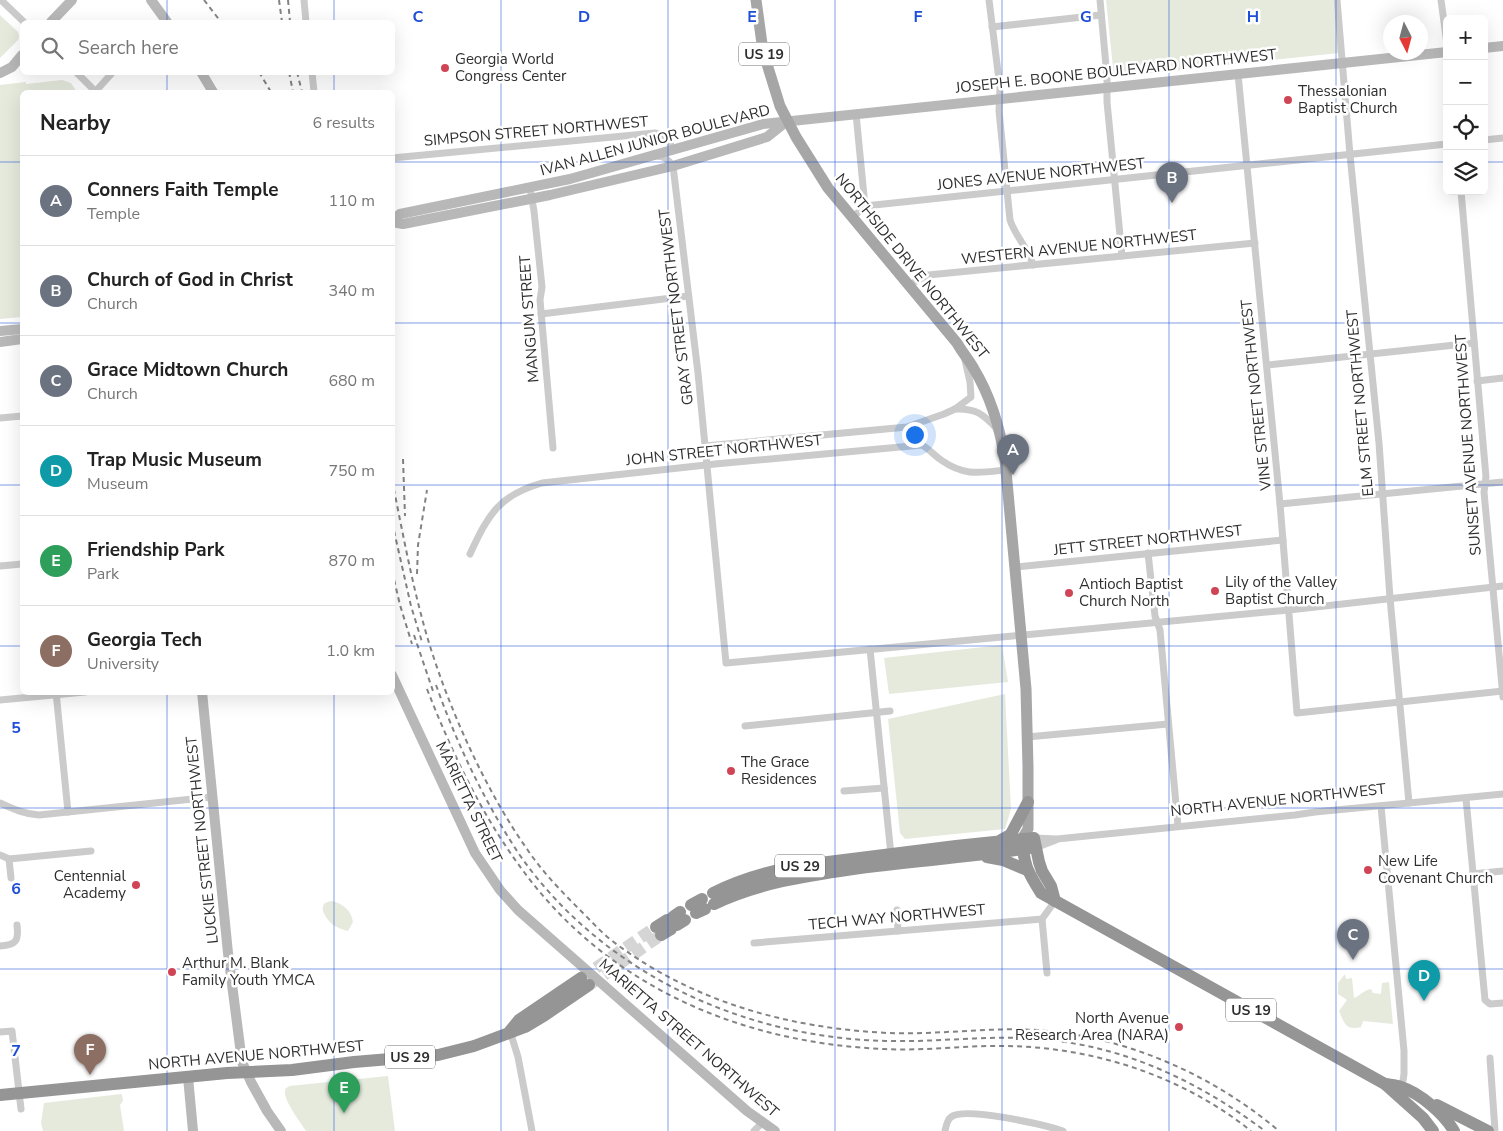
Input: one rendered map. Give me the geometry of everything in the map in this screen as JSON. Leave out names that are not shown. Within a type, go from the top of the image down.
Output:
[{"type":"highway","points":[[997,842],[1010,835],[1028,802]]},
{"type":"highway","name":"NORTH AVENUE NORTHWEST","points":[[892,859],[997,842],[1028,841]]},
{"type":"highway","name":"NORTH AVENUE NORTHWEST","points":[[685,915],[748,879],[785,868],[892,859],[971,855],[1028,841]]},
{"type":"highway","name":"NORTHSIDE DRIVE NORTHWEST","points":[[1028,841],[1027,870],[1041,893],[1385,1084],[1423,1118],[1433,1131]]},
{"type":"highway","name":"NORTHSIDE DRIVE NORTHWEST","points":[[1028,841],[1051,886],[1055,901]]},
{"type":"highway","points":[[971,855],[1003,860],[1027,870]]},
{"type":"highway","name":"NORTH AVENUE NORTHWEST","points":[[0,1095],[227,1073],[292,1070],[354,1062],[438,1055],[474,1046],[525,1026],[545,1015],[585,977]]},
{"type":"highway","name":"NORTHSIDE DRIVE NORTHWEST","points":[[1385,1084],[1402,1087],[1422,1098],[1448,1121],[1454,1131]]},
{"type":"highway","points":[[1422,1098],[1488,1131]]},
{"type":"main road","points":[[53,20],[72,0]]},
{"type":"main road","points":[[151,0],[163,20]]},
{"type":"main road","name":"NORTHSIDE DRIVE NORTHWEST","points":[[756,0],[763,51],[780,106],[820,177],[957,343],[973,367],[991,402],[1001,438],[1005,470],[1026,689],[1028,841]]},
{"type":"main road","points":[[1488,48],[1503,46]]},
{"type":"main road","name":"JOSEPH E. BOONE BOULEVARD NORTHWEST","points":[[788,121],[1443,52]]},
{"type":"main road","points":[[0,73],[12,67],[20,57]]},
{"type":"main road","points":[[203,75],[212,90]]},
{"type":"main road","name":"IVAN ALLEN JUNIOR BOULEVARD","points":[[531,193],[570,179],[671,149],[763,124],[788,121]]},
{"type":"main road","name":"IVAN ALLEN JUNIOR BOULEVARD","points":[[395,218],[400,214],[616,180],[673,166],[767,137],[788,121]]},
{"type":"main road","points":[[0,330],[20,329]]},
{"type":"main road","points":[[0,342],[20,339]]},
{"type":"main road","name":"MARIETTA STREET","points":[[395,682],[467,838],[484,868],[518,910],[585,977]]},
{"type":"main road","name":"LUCKIE STREET NORTHWEST","points":[[202,695],[228,953],[242,1062],[267,1111],[281,1131]]},
{"type":"main road","name":"MARIETTA STREET NORTHWEST","points":[[585,977],[762,1123],[775,1131]]},
{"type":"main road","points":[[188,1077],[193,1131]]},
{"type":"street","points":[[1,0],[22,20]]},
{"type":"street","points":[[304,0],[306,20]]},
{"type":"street","points":[[989,0],[1000,88],[999,111],[1010,220],[1014,231],[1032,259],[1033,265]]},
{"type":"street","points":[[1100,0],[1107,102],[1122,256]]},
{"type":"street","name":"ELM STREET NORTHWEST","points":[[1336,0],[1379,443],[1381,494],[1409,803]]},
{"type":"street","points":[[1441,0],[1443,15]]},
{"type":"street","points":[[992,27],[1101,14]]},
{"type":"street","name":"VINE STREET NORTHWEST","points":[[1238,74],[1280,504],[1297,713],[1400,702]]},
{"type":"street","points":[[79,75],[93,90]]},
{"type":"street","points":[[97,90],[110,75]]},
{"type":"street","points":[[312,75],[314,90]]},
{"type":"street","points":[[852,218],[865,206],[856,114]]},
{"type":"street","name":"SIMPSON STREET NORTHWEST","points":[[395,158],[655,133],[667,137],[671,142],[671,149]]},
{"type":"street","points":[[1488,140],[1503,138]]},
{"type":"street","name":"JONES AVENUE NORTHWEST","points":[[865,206],[1443,144]]},
{"type":"street","points":[[646,157],[662,156],[669,160],[673,166]]},
{"type":"street","name":"GRAY STREET NORTHWEST","points":[[673,166],[705,446],[726,663],[870,649]]},
{"type":"street","name":"MANGUM STREET","points":[[531,193],[542,286],[540,300],[553,448]]},
{"type":"street","name":"SUNSET AVENUE NORTHWEST","points":[[1461,195],[1486,477],[1484,492],[1503,698]]},
{"type":"street","name":"WESTERN AVENUE NORTHWEST","points":[[909,285],[928,275],[1255,243]]},
{"type":"street","points":[[541,314],[688,296]]},
{"type":"street","points":[[1267,365],[1474,343]]},
{"type":"street","points":[[705,446],[907,427],[944,414],[955,409],[971,397],[972,393],[964,355]]},
{"type":"street","points":[[1477,381],[1503,378]]},
{"type":"street","points":[[955,409],[972,409],[987,417],[999,430]]},
{"type":"street","points":[[0,418],[20,416]]},
{"type":"street","name":"JOHN STREET NORTHWEST","points":[[470,554],[485,525],[502,502],[512,494],[542,484],[706,465],[922,445],[940,459],[968,473],[1005,470]]},
{"type":"street","points":[[1280,504],[1503,482]]},
{"type":"street","name":"JETT STREET NORTHWEST","points":[[1015,567],[1283,540]]},
{"type":"street","points":[[1148,553],[1155,616],[1161,637],[1178,826]]},
{"type":"street","points":[[0,566],[20,564]]},
{"type":"street","points":[[892,859],[870,649],[1289,610],[1503,586]]},
{"type":"street","points":[[1400,702],[1503,691]]},
{"type":"street","points":[[0,700],[47,695]]},
{"type":"street","points":[[56,695],[68,812]]},
{"type":"street","points":[[745,726],[876,714],[890,711]]},
{"type":"street","points":[[1027,737],[1168,724]]},
{"type":"street","points":[[844,791],[884,788]]},
{"type":"street","name":"NORTH AVENUE NORTHWEST","points":[[1028,841],[1503,794]]},
{"type":"street","points":[[0,803],[18,812],[45,814],[212,797]]},
{"type":"street","points":[[1466,799],[1485,1000],[1490,1004],[1503,1003]]},
{"type":"street","points":[[1381,806],[1404,1050],[1402,1087]]},
{"type":"street","points":[[0,855],[9,859],[91,851]]},
{"type":"street","points":[[9,859],[11,878]]},
{"type":"street","points":[[1472,874],[1503,871]]},
{"type":"street","points":[[1047,973],[1042,919],[1055,901]]},
{"type":"street","points":[[897,910],[898,931]]},
{"type":"street","name":"TECH WAY NORTHWEST","points":[[754,943],[1042,919]]},
{"type":"street","points":[[0,946],[10,945],[17,940],[17,925]]},
{"type":"street","points":[[0,1032],[12,1031],[21,1109]]},
{"type":"street","points":[[510,1031],[518,1057],[532,1131]]},
{"type":"street","points":[[1490,1058],[1495,1131]]},
{"type":"street","points":[[945,1131],[948,1120],[952,1116],[969,1113],[1027,1121],[1063,1131]]},
{"type":"street","points":[[754,1131],[762,1123]]},
{"type":"shaded area","points":[[1106,0],[1333,0],[1339,53],[1114,77]]},
{"type":"shaded area","points":[[0,15],[18,32],[19,37],[0,58]]},
{"type":"shaded area","points":[[62,80],[71,83],[76,90],[20,90],[20,317],[0,319],[0,85],[26,82],[26,84]]},
{"type":"shaded area","points":[[1002,645],[1008,682],[889,694],[884,658]]},
{"type":"shaded area","points":[[1005,694],[1011,809],[1005,829],[905,839],[900,833],[888,719]]},
{"type":"shaded area","points":[[332,901],[343,906],[350,914],[353,922],[348,931],[333,925],[327,919],[323,908],[327,902]]},
{"type":"shaded area","points":[[1345,974],[1346,979],[1352,978],[1354,998],[1371,989],[1373,993],[1381,994],[1382,983],[1389,982],[1393,1024],[1363,1021],[1361,1027],[1352,1028],[1346,1025],[1339,1011],[1347,1000],[1338,994],[1338,983]]},
{"type":"shaded area","points":[[388,1076],[395,1131],[306,1131],[285,1096],[285,1090],[289,1086]]},
{"type":"shaded area","points":[[121,1094],[123,1101],[120,1105],[124,1131],[43,1131],[41,1123],[44,1103]]},
{"type":"tunnel","points":[[581,978],[656,927]]},
{"type":"tunnel","points":[[589,985],[661,935]]},
{"type":"railway","points":[[204,0],[219,20]]},
{"type":"railway","points":[[279,0],[282,20]]},
{"type":"railway","points":[[288,0],[290,20]]},
{"type":"railway","points":[[261,75],[270,90]]},
{"type":"railway","points":[[290,75],[293,90]]},
{"type":"railway","points":[[298,75],[302,90]]},
{"type":"railway","points":[[403,459],[405,516]]},
{"type":"railway","points":[[417,574],[418,545],[427,490]]},
{"type":"railway","points":[[395,495],[423,623],[447,696],[471,750],[497,802],[533,858],[561,891],[611,940],[642,962],[674,980],[742,1008],[778,1018],[814,1025],[888,1033],[1018,1029],[1070,1034],[1102,1040],[1166,1061],[1196,1076],[1225,1092],[1279,1131]]},
{"type":"railway","points":[[395,535],[411,606],[422,642]]},
{"type":"railway","points":[[395,584],[412,644]]},
{"type":"railway","points":[[414,635],[434,694]]},
{"type":"railway","points":[[436,685],[462,750],[494,814],[519,854],[553,897],[592,934],[636,966],[683,992],[733,1013],[785,1028],[839,1038],[893,1041],[1018,1038],[1067,1042],[1098,1048],[1128,1057],[1186,1081],[1213,1096],[1265,1131]]},
{"type":"railway","points":[[427,689],[469,784],[495,829],[524,872],[558,913],[597,948],[639,977],[683,1002],[731,1021],[780,1035],[832,1044],[884,1049],[982,1046],[1030,1047],[1098,1057],[1163,1079],[1223,1111],[1251,1131]]},
{"type":"place","name":"Georgia World Congress Center","points":[[445,68]]},
{"type":"place","name":"Thessalonian Baptist Church","points":[[1288,100]]},
{"type":"place","name":"Church of God in Christ","points":[[1172,203]]},
{"type":"place","name":"Conners Faith Temple","points":[[1013,475]]},
{"type":"place","name":"Lily of the Valley Baptist Church","points":[[1215,591]]},
{"type":"place","name":"Antioch Baptist Church North","points":[[1069,593]]},
{"type":"place","name":"The Grace Residences","points":[[731,771]]},
{"type":"place","name":"New Life Covenant Church","points":[[1368,870]]},
{"type":"place","name":"Centennial Academy","points":[[136,885]]},
{"type":"place","name":"Grace Midtown Church","points":[[1353,960]]},
{"type":"place","name":"Arthur M. Blank Family Youth YMCA","points":[[172,972]]},
{"type":"place","name":"Trap Music Museum","points":[[1424,1001]]},
{"type":"place","name":"North Avenue Research Area (NARA)","points":[[1179,1027]]},
{"type":"place","name":"Georgia Tech","points":[[90,1075]]},
{"type":"place","name":"Friendship Park","points":[[344,1113]]}]
